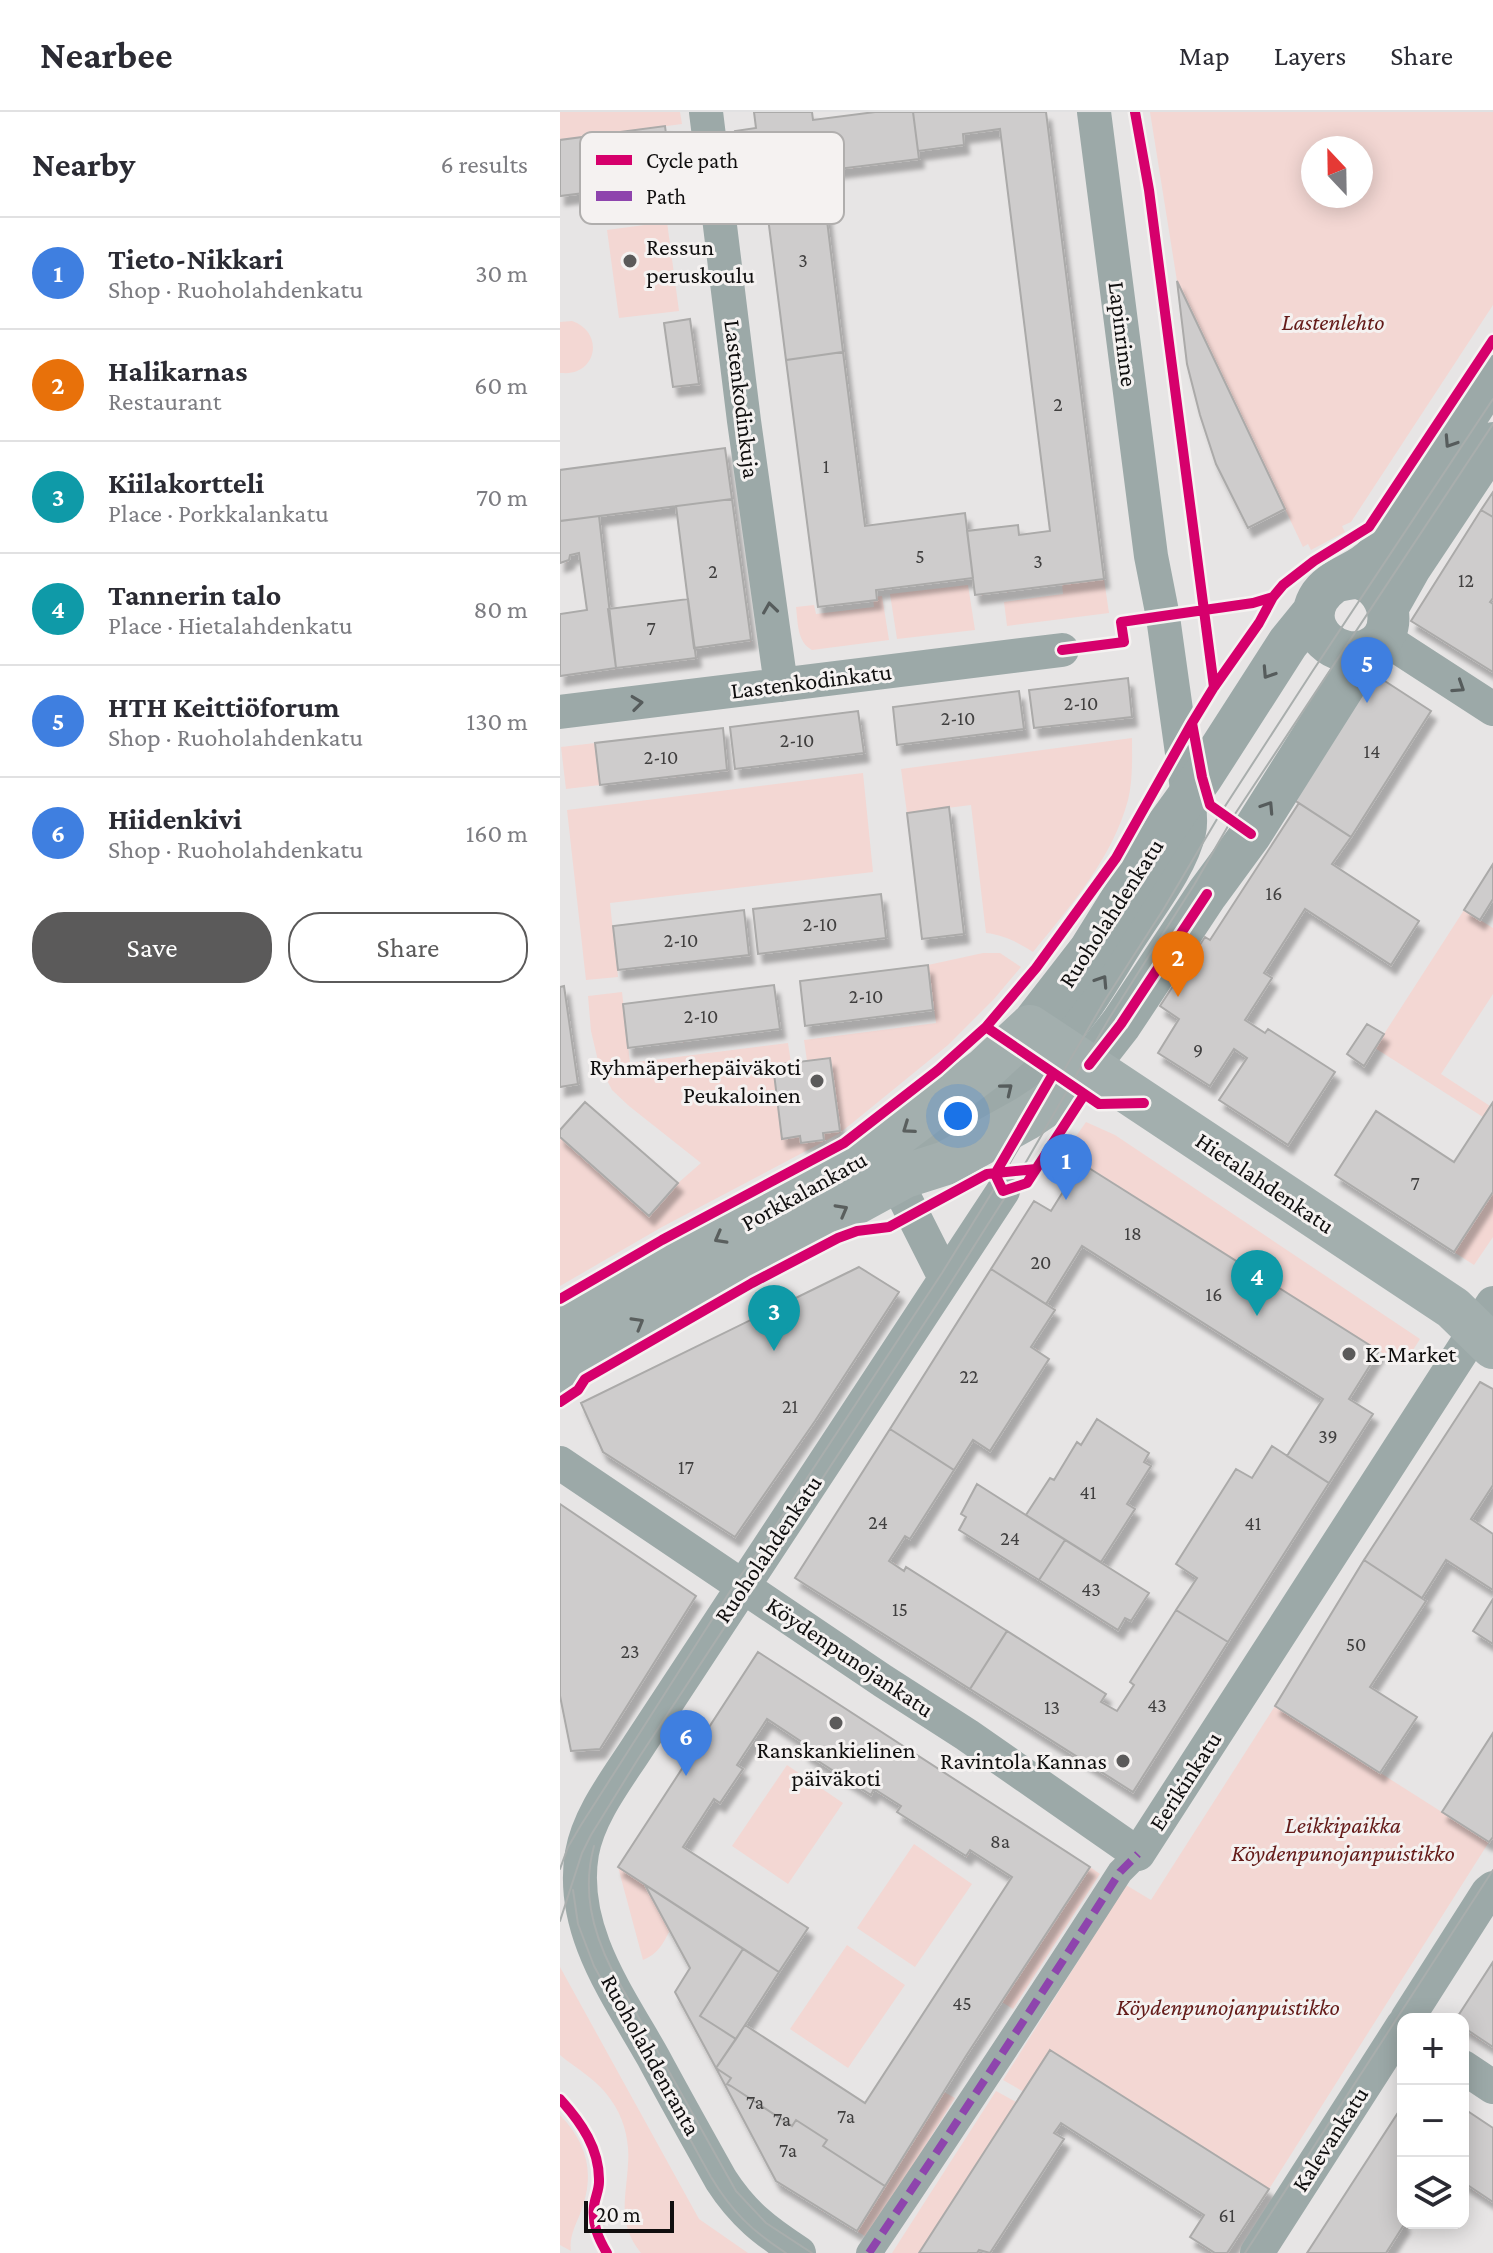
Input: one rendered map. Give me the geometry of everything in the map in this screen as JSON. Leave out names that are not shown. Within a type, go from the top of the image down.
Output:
[{"type":"main road","name":"Ruoholahdenkatu","points":[[900,1178],[946,1163],[1027,1118],[1071,1086],[1058,1046]]},
{"type":"main road","name":"Hietalahdenkatu","points":[[1058,1046],[1453,1308],[1487,1327]]},
{"type":"main road","name":"Porkkalankatu","points":[[564,1348],[703,1247],[838,1174],[881,1147],[985,1069],[1058,1046]]},
{"type":"main road","name":"Porkkalankatu","points":[[564,1348],[665,1307],[900,1178]]},
{"type":"street","name":"Lastenkodinkuja","points":[[706,112],[708,132]]},
{"type":"street","name":"Lapinrinne","points":[[1094,112],[1151,556],[1163,617],[1178,810]]},
{"type":"street","name":"Lastenkodinkuja","points":[[720,224],[781,685]]},
{"type":"street","name":"Ruoholahdenkatu","points":[[1493,376],[1373,559],[1326,596],[1288,643],[1178,810],[1089,951],[1058,1046],[1113,1035],[1251,834],[1379,631],[1410,568],[1493,443]]},
{"type":"street","points":[[1355,578],[1371,584],[1381,592],[1379,631],[1346,653],[1329,646],[1317,631],[1326,596],[1355,578]]},
{"type":"street","points":[[1379,631],[1493,709]]},
{"type":"street","name":"Lastenkodinkatu","points":[[560,712],[1062,650]]},
{"type":"street","points":[[900,1178],[945,1278]]},
{"type":"street","name":"Ruoholahdenkatu","points":[[593,1822],[742,1586],[1003,1191]]},
{"type":"street","name":"Eerikinkatu","points":[[869,2253],[992,2071],[1120,1872],[1138,1854],[1315,1577],[1487,1327]]},
{"type":"street","name":"Köydenpunojankatu","points":[[560,1463],[967,1735],[1138,1854]]},
{"type":"street","name":"Ruoholahdenranta","points":[[593,1822],[582,1853],[582,1906],[590,1937],[605,1973],[736,2203],[753,2221],[799,2253]]},
{"type":"street","points":[[1411,2013],[1493,1888]]},
{"type":"street","points":[[1437,2013],[1493,1923]]},
{"type":"street","name":"Kalevankatu","points":[[1257,2253],[1397,2034]]},
{"type":"street","points":[[1469,2071],[1493,2087]]},
{"type":"street","name":"Kalevankatu","points":[[1283,2253],[1397,2076]]},
{"type":"green space","points":[[560,112],[680,112],[682,124],[621,132],[580,132],[580,137],[560,140]]},
{"type":"green space","name":"Lastenlehto","points":[[1150,112],[1493,112],[1493,305],[1351,522],[1342,526],[1345,532],[1311,550],[1308,544],[1303,547],[1177,281]]},
{"type":"green space","points":[[667,224],[679,311],[619,318],[607,230]]},
{"type":"green space","points":[[572,321],[589,334],[593,343],[592,352],[583,368],[560,373],[560,322]]},
{"type":"green space","points":[[1104,579],[1109,613],[1007,626],[1004,602],[1063,594],[1062,584]]},
{"type":"green space","points":[[968,585],[975,630],[897,639],[890,594]]},
{"type":"green space","points":[[882,596],[889,640],[812,650],[803,642],[796,607],[814,605],[816,614],[874,607],[873,597]]},
{"type":"green space","points":[[1132,738],[1131,785],[1121,821],[1101,861],[1075,899],[1033,952],[999,935],[986,933],[971,805],[907,813],[901,769]]},
{"type":"green space","points":[[595,743],[600,785],[566,789],[561,747]]},
{"type":"green space","points":[[863,773],[873,872],[610,903],[618,977],[586,980],[567,810]]},
{"type":"green space","points":[[1464,910],[1493,928],[1493,994],[1441,1074],[1490,1106],[1483,1117],[1375,1048]]},
{"type":"green space","points":[[983,953],[1000,953],[1021,967],[948,1045],[840,1133],[662,1227],[560,1286],[560,1137],[649,1216],[678,1183],[701,1163],[612,1090],[599,1065],[591,1031],[588,996],[622,992],[630,1063],[788,1043],[791,1063],[773,1066],[782,1138],[800,1136],[802,1143],[824,1140],[823,1133],[840,1131],[830,1058],[807,1061],[804,1040],[936,1023],[928,965]]},
{"type":"green space","points":[[1086,1122],[1115,1135],[1420,1339],[1403,1366],[1065,1152]]},
{"type":"green space","points":[[1493,1192],[1493,1237],[1474,1265],[1454,1252]]},
{"type":"green space","name":"Köydenpunojanpuistikko","points":[[1275,1706],[1489,1842],[1269,2189],[1024,2092],[1003,2080],[1126,1885],[1151,1900]]},
{"type":"green space","points":[[787,1765],[843,1803],[788,1884],[732,1846]]},
{"type":"green space","points":[[914,1844],[972,1884],[915,1967],[857,1928]]},
{"type":"green space","points":[[618,1867],[645,1885],[670,1930],[660,1948],[643,1960]]},
{"type":"green space","points":[[1090,1867],[1100,1874],[1013,2009],[1002,2002]]},
{"type":"green space","points":[[847,1945],[905,1985],[848,2068],[790,2029]]},
{"type":"green space","points":[[560,1967],[699,2219],[748,2253],[641,2253],[633,2242],[625,2210],[628,2156],[623,2122],[606,2093],[560,2055]]},
{"type":"green space","points":[[996,2091],[1018,2103],[919,2253],[892,2253]]},
{"type":"green space","points":[[944,2092],[955,2098],[868,2238],[857,2231]]},
{"type":"green space","points":[[560,2115],[583,2149],[588,2174],[585,2200],[572,2237],[571,2251],[560,2245]]},
{"type":"building","points":[[754,112],[812,112],[813,120],[875,112],[913,112],[919,159],[844,168],[844,132],[735,132],[756,128]]},
{"type":"building","points":[[913,112],[1046,112],[1104,579],[975,595],[967,531],[1018,525],[1019,535],[1050,531],[1000,129],[963,134],[964,145],[918,151]]},
{"type":"building","points":[[665,126],[666,132],[620,132]]},
{"type":"building","points":[[580,137],[580,194],[560,196],[560,140]]},
{"type":"building","points":[[769,224],[827,224],[843,352],[786,360]]},
{"type":"building","points":[[1177,281],[1285,509],[1248,528],[1216,464],[1200,415],[1187,364]]},
{"type":"building","points":[[690,319],[699,384],[673,387],[664,323]]},
{"type":"building","points":[[843,352],[865,526],[965,513],[973,578],[876,590],[877,600],[818,607],[786,360]]},
{"type":"building","points":[[725,448],[732,499],[560,521],[560,470]]},
{"type":"building","points":[[1493,492],[1493,517],[1481,510]]},
{"type":"building","points":[[732,499],[751,640],[694,648],[676,506]]},
{"type":"building","points":[[1481,510],[1493,517],[1493,598],[1490,602],[1493,604],[1493,672],[1411,621]]},
{"type":"building","points":[[599,516],[616,668],[560,676],[560,614],[587,610],[579,553],[570,555],[569,560],[560,563],[560,521]]},
{"type":"building","points":[[688,599],[696,658],[616,668],[608,609]]},
{"type":"building","points":[[1374,674],[1431,711],[1351,837],[1294,800]]},
{"type":"building","points":[[1128,678],[1132,717],[1034,728],[1029,690]]},
{"type":"building","points":[[1019,691],[1024,729],[897,745],[893,707]]},
{"type":"building","points":[[858,711],[864,753],[735,769],[730,727]]},
{"type":"building","points":[[723,728],[727,770],[600,785],[595,743]]},
{"type":"building","points":[[1299,803],[1351,837],[1332,864],[1419,921],[1391,965],[1305,909],[1264,973],[1272,978],[1245,1020],[1265,1033],[1268,1029],[1335,1072],[1288,1145],[1219,1100],[1247,1058],[1234,1049],[1210,1086],[1158,1053],[1179,1019],[1160,1006],[1205,937],[1210,940]]},
{"type":"building","points":[[949,807],[964,934],[922,939],[907,813]]},
{"type":"building","points":[[1493,864],[1493,899],[1480,920],[1464,910]]},
{"type":"building","points":[[881,894],[886,938],[758,954],[753,909]]},
{"type":"building","points":[[744,910],[749,955],[618,970],[613,926]]},
{"type":"building","points":[[928,965],[933,1010],[805,1026],[800,981]]},
{"type":"building","points":[[774,985],[780,1029],[628,1048],[623,1004]]},
{"type":"building","points":[[564,986],[578,1084],[560,1087],[560,987]]},
{"type":"building","points":[[1367,1024],[1384,1034],[1364,1066],[1347,1054]]},
{"type":"building","points":[[830,1058],[840,1131],[823,1133],[824,1140],[801,1143],[800,1136],[782,1139],[773,1065]]},
{"type":"building","points":[[585,1102],[678,1183],[649,1216],[560,1137],[560,1130]]},
{"type":"building","points":[[1493,1102],[1493,1192],[1454,1252],[1335,1175],[1376,1111],[1454,1162]]},
{"type":"building","points":[[1081,1163],[1379,1351],[1349,1399],[1373,1414],[1329,1483],[1287,1456],[1323,1399],[1082,1246],[1046,1304],[991,1269],[1034,1201],[1051,1211]]},
{"type":"building","points":[[859,1267],[899,1292],[735,1537],[603,1452],[581,1403]]},
{"type":"building","points":[[991,1269],[1055,1310],[1031,1347],[1049,1359],[990,1451],[973,1440],[954,1470],[890,1429]]},
{"type":"building","points":[[1480,1382],[1493,1389],[1493,1485],[1471,1519],[1493,1534],[1493,1590],[1446,1560],[1422,1598],[1364,1560]]},
{"type":"building","points":[[1097,1419],[1149,1453],[1144,1462],[1151,1466],[1127,1504],[1135,1509],[1101,1562],[1026,1515],[1050,1478],[1054,1480],[1077,1442],[1081,1445]]},
{"type":"building","points":[[890,1429],[954,1470],[910,1539],[905,1536],[889,1561],[904,1571],[906,1567],[1007,1631],[970,1689],[795,1578]]},
{"type":"building","points":[[1272,1446],[1329,1483],[1228,1642],[1176,1610],[1197,1578],[1176,1564],[1236,1469],[1252,1478]]},
{"type":"building","points":[[977,1484],[1065,1540],[1039,1580],[959,1530],[966,1517],[961,1514]]},
{"type":"building","points":[[560,1504],[696,1596],[600,1749],[571,1751],[560,1696]]},
{"type":"building","points":[[1065,1540],[1149,1593],[1131,1621],[1125,1618],[1118,1630],[1039,1580]]},
{"type":"building","points":[[1364,1560],[1426,1601],[1370,1687],[1417,1717],[1380,1773],[1275,1706]]},
{"type":"building","points":[[1493,1599],[1493,1644],[1473,1631]]},
{"type":"building","points":[[1176,1610],[1228,1642],[1133,1792],[970,1689],[1007,1631],[1106,1694],[1101,1702],[1117,1711],[1134,1685],[1130,1682]]},
{"type":"building","points":[[758,1652],[1090,1867],[885,2186],[823,2146],[827,2140],[796,2120],[792,2126],[727,2084],[731,2078],[716,2068],[745,2025],[865,2103],[1012,1877],[970,1850],[966,1856],[897,1812],[901,1806],[874,1789],[871,1795],[804,1752],[808,1746],[767,1719],[737,1765],[743,1769],[720,1803],[714,1799],[683,1847],[808,1928],[779,1972],[618,1867]]},
{"type":"building","points":[[1493,1733],[1493,1837],[1489,1842],[1442,1812]]},
{"type":"building","points":[[645,1885],[743,1949],[700,2016],[736,2039],[716,2068],[675,1992],[690,1968]]},
{"type":"building","points":[[743,1949],[779,1972],[736,2039],[700,2016]]},
{"type":"building","points":[[1493,1962],[1493,2047],[1469,2031],[1469,2013],[1460,2013]]},
{"type":"building","points":[[1050,2050],[1269,2189],[1227,2253],[1215,2253],[1190,2237],[1204,2215],[1061,2123],[1054,2133],[1064,2139],[990,2253],[979,2250],[977,2253],[919,2253]]},
{"type":"building","points":[[716,2068],[731,2078],[727,2084],[792,2126],[796,2120],[827,2140],[823,2146],[885,2186],[857,2231],[776,2181]]},
{"type":"building","points":[[1469,2112],[1493,2128],[1493,2202],[1469,2186]]},
{"type":"building","points":[[1397,2114],[1397,2229],[1401,2229],[1386,2253],[1307,2253]]},
{"type":"tram line","points":[[560,1869],[581,1825],[736,1582],[942,1273],[1220,814],[1493,399]]},
{"type":"tram line","points":[[560,1921],[582,1853],[638,1759],[1011,1188],[1110,1017],[1235,814],[1493,424]]},
{"type":"tram line","points":[[594,1846],[589,1878],[591,1910],[612,1970],[736,2191],[766,2223],[812,2253]]},
{"type":"tram line","points":[[1245,2253],[1493,1870]]},
{"type":"tram line","points":[[573,1890],[578,1924],[594,1966],[711,2177],[744,2220],[786,2253]]},
{"type":"marked path","points":[[869,2253],[1120,1872],[1138,1854]]},
{"type":"cycle path","points":[[1135,112],[1149,190],[1214,687]]},
{"type":"cycle path","points":[[560,1299],[662,1240],[844,1143],[938,1070],[986,1027],[1036,968],[1116,858],[1192,723],[1273,597],[1283,585],[1314,561],[1369,527],[1493,340]]},
{"type":"cycle path","points":[[1062,650],[1124,642],[1121,622],[1253,603],[1273,597]]},
{"type":"cycle path","points":[[1192,723],[1210,805],[1251,834]]},
{"type":"cycle path","points":[[1089,1065],[1121,1024],[1207,894]]},
{"type":"cycle path","points":[[986,1027],[1099,1104],[1144,1103]]},
{"type":"cycle path","points":[[1053,1074],[995,1174],[1003,1191],[1027,1183],[1084,1095]]},
{"type":"cycle path","points":[[560,1402],[578,1390],[585,1379],[752,1283],[838,1238],[857,1231],[889,1227],[987,1174],[1036,1169]]},
{"type":"cycle path","points":[[560,2099],[593,2147],[599,2182],[594,2219],[607,2253]]},
{"type":"place","name":"Ressun peruskoulu","points":[[630,261]]},
{"type":"place","name":"HTH Keittiöforum","points":[[1367,703]]},
{"type":"place","name":"Halikarnas","points":[[1178,997]]},
{"type":"place","name":"Ryhmäperhepäiväkoti Peukaloinen","points":[[817,1081]]},
{"type":"place","name":"Tieto-Nikkari","points":[[1066,1200]]},
{"type":"place","name":"Tannerin talo","points":[[1257,1316]]},
{"type":"place","name":"Kiilakortteli","points":[[774,1351]]},
{"type":"place","name":"K-Market","points":[[1349,1354]]},
{"type":"place","name":"Ranskankielinen päiväkoti","points":[[836,1723]]},
{"type":"place","name":"Ravintola Kannas","points":[[1123,1761]]},
{"type":"place","name":"Hiidenkivi","points":[[686,1776]]},
{"type":"park label","name":"Leikkipaikka Köydenpunojanpuistikko","points":[[1343,1839]]}]
